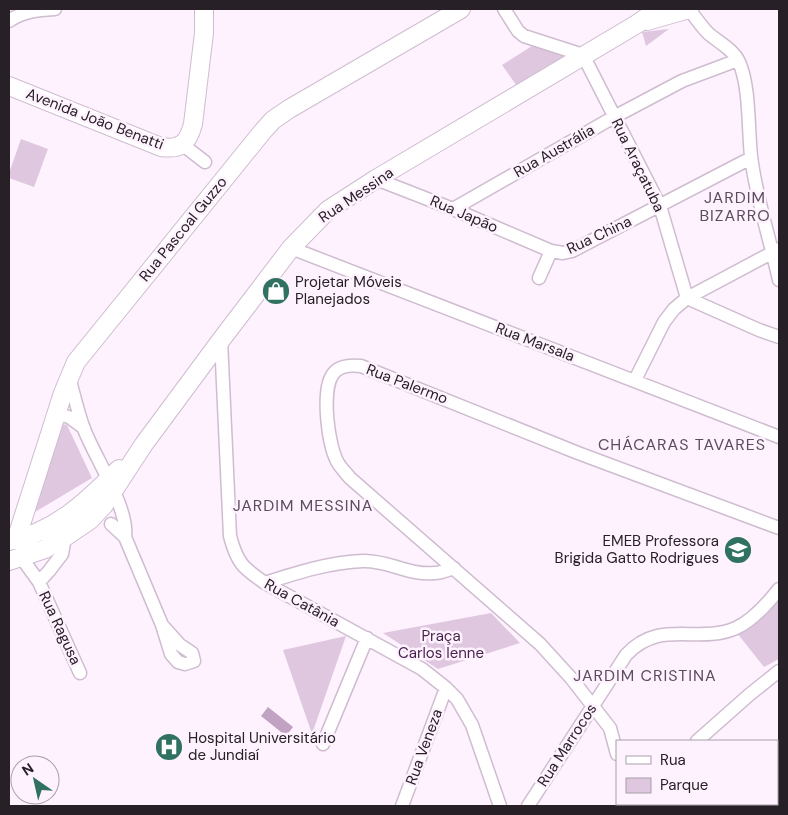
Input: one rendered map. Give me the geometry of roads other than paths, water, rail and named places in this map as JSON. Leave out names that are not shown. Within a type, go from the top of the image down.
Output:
[{"type":"street","points":[[9,21],[19,14],[55,9]]},
{"type":"street","points":[[183,145],[190,136],[193,124],[204,33],[204,9]]},
{"type":"street","name":"Rua Pascoal Guzzo","points":[[12,541],[68,378],[76,362],[274,120],[289,109],[461,9]]},
{"type":"street","points":[[504,9],[518,31],[524,36],[583,56]]},
{"type":"street","name":"Rua Messina","points":[[12,541],[36,534],[54,525],[110,485],[144,444],[291,248],[328,210],[376,179],[637,24],[659,9]]},
{"type":"street","points":[[689,9],[707,32],[724,44],[738,60],[743,75],[751,158],[776,251],[779,280]]},
{"type":"street","name":"Rua Messina","points":[[637,24],[689,9]]},
{"type":"street","name":"Rua Araçatuba","points":[[583,56],[660,206],[687,298]]},
{"type":"street","name":"Rua Austrália","points":[[453,209],[614,116],[682,81],[738,60]]},
{"type":"street","name":"Avenida João Benatti","points":[[9,86],[161,147],[172,149],[183,145],[205,162]]},
{"type":"street","name":"Rua China","points":[[539,278],[551,251],[564,253],[572,251],[751,158]]},
{"type":"street","name":"Rua Japão","points":[[376,179],[453,209],[551,251]]},
{"type":"street","name":"Rua Marsala","points":[[291,248],[779,437]]},
{"type":"street","points":[[635,380],[664,322],[687,298],[776,251]]},
{"type":"street","points":[[687,298],[759,330],[779,336]]},
{"type":"street","name":"Rua Catânia","points":[[221,340],[230,536],[237,560],[249,572],[265,583],[422,668],[446,688],[457,699],[472,725],[500,806]]},
{"type":"street","name":"Rua Palermo","points":[[616,750],[610,728],[572,678],[540,644],[350,478],[337,462],[328,426],[328,393],[332,375],[337,370],[350,365],[361,366],[578,453],[779,528]]},
{"type":"street","points":[[68,378],[84,428],[121,512],[126,529],[125,536]]},
{"type":"street","points":[[56,414],[69,417],[84,428]]},
{"type":"street","name":"Rua Messina","points":[[15,559],[45,549],[90,520],[104,505],[110,485]]},
{"type":"street","points":[[111,524],[119,517],[121,512]]},
{"type":"street","points":[[90,520],[111,524],[125,536],[162,625]]},
{"type":"street","name":"Rua Ragusa","points":[[39,582],[50,571],[62,554],[65,537]]},
{"type":"street","name":"Rua Ragusa","points":[[15,559],[39,582],[80,673]]},
{"type":"street","points":[[265,583],[294,573],[364,561],[380,562],[418,572],[435,574],[454,568]]},
{"type":"street","name":"Rua Marrocos","points":[[528,806],[626,655],[635,645],[651,637],[673,633],[698,634],[721,632],[736,628],[769,601],[779,589]]},
{"type":"street","points":[[323,744],[367,638]]},
{"type":"street","points":[[698,740],[779,671]]},
{"type":"street","name":"Rua Veneza","points":[[402,806],[446,688]]},
{"type":"place","name":"Projetar Móveis Planejados","points":[[276,291]]},
{"type":"place","name":"EMEB Professora Brigida Gatto Rodrigues","points":[[738,550]]},
{"type":"place","name":"Hospital Universitário de Jundiaí","points":[[169,747]]},
{"type":"district","name":"JARDIM BIZARRO","points":[[735,206]]},
{"type":"district","name":"CHÁCARAS TAVARES","points":[[682,444]]},
{"type":"district","name":"JARDIM MESSINA","points":[[303,505]]},
{"type":"district","name":"JARDIM CRISTINA","points":[[645,675]]},
{"type":"park label","name":"Praça Carlos Ienne","points":[[441,644]]}]
